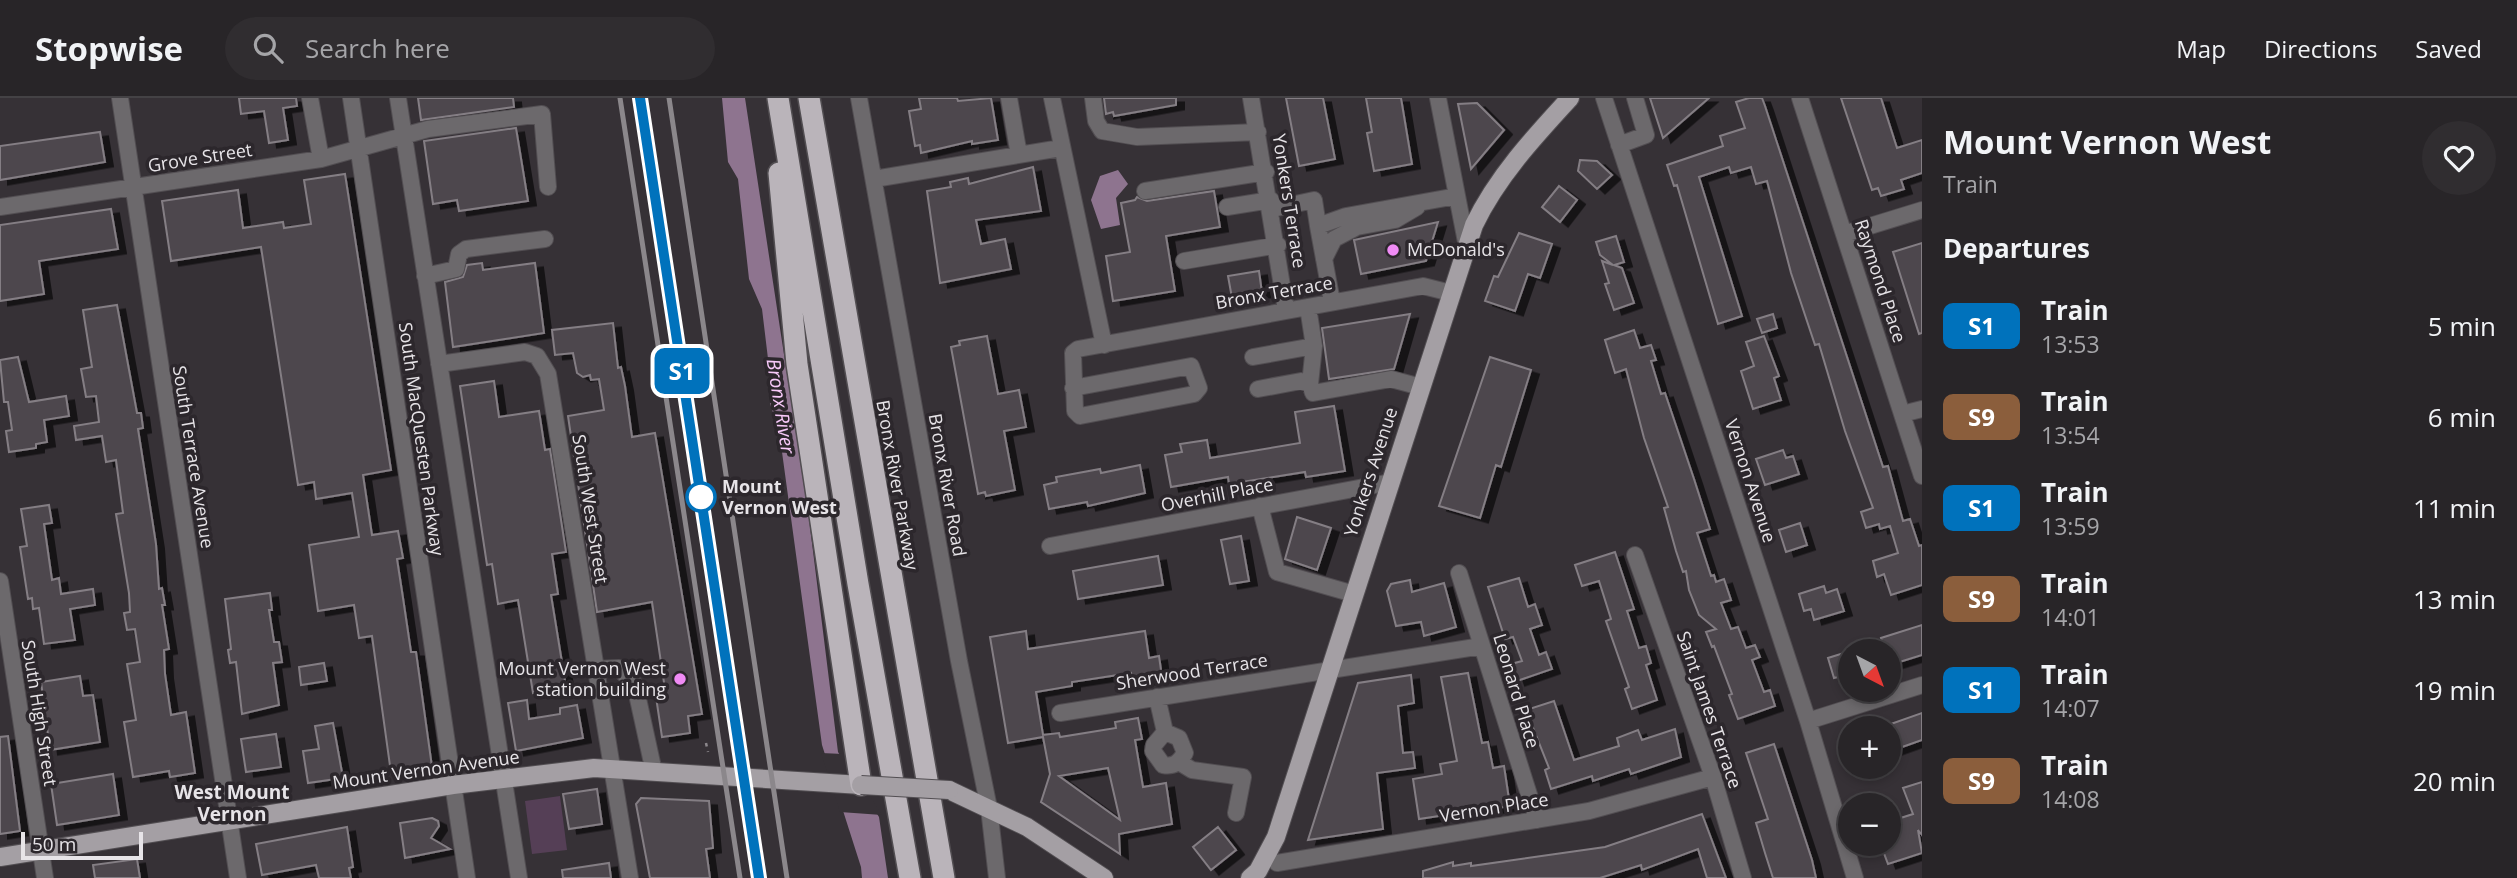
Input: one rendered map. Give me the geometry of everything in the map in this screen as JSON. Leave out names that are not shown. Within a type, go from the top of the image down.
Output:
[{"type":"highway","points":[[776,98],[786,272],[820,521],[861,785]]},
{"type":"highway","points":[[776,98],[910,878]]},
{"type":"highway","name":"Bronx River Parkway","points":[[809,98],[901,644],[944,878]]},
{"type":"main road","name":"Yonkers Avenue","points":[[1250,878],[1258,871],[1276,837],[1451,293],[1480,213],[1497,186],[1570,98]]},
{"type":"main road","name":"Mount Vernon Avenue","points":[[0,857],[453,785],[594,768],[861,785]]},
{"type":"main road","points":[[861,785],[949,790],[1027,827],[1104,878]]},
{"type":"street","name":"South Terrace Avenue","points":[[120,98],[237,878]]},
{"type":"street","points":[[310,98],[321,159]]},
{"type":"street","name":"South MacQuesten Parkway","points":[[351,98],[467,878]]},
{"type":"street","name":"South MacQuesten Parkway","points":[[398,98],[519,878]]},
{"type":"street","name":"Bronx River Road","points":[[859,98],[959,661],[989,808],[997,878]]},
{"type":"street","points":[[1009,98],[1019,155]]},
{"type":"street","points":[[1052,98],[1104,345]]},
{"type":"street","points":[[1093,98],[1096,121],[1102,131],[1137,137],[1258,132]]},
{"type":"street","name":"Yonkers Terrace","points":[[1251,98],[1266,172],[1286,310]]},
{"type":"street","points":[[1438,98],[1467,247]]},
{"type":"street","name":"Vernon Avenue","points":[[1604,98],[1808,721],[1855,878]]},
{"type":"street","points":[[1619,145],[1646,135],[1635,98]]},
{"type":"street","name":"Raymond Place","points":[[1800,98],[1922,476]]},
{"type":"street","name":"Grove Street","points":[[0,207],[321,159],[428,129],[542,114],[548,187]]},
{"type":"street","points":[[874,179],[1061,148]]},
{"type":"street","points":[[1145,191],[1266,172]]},
{"type":"street","points":[[1318,226],[1346,216],[1457,196]]},
{"type":"street","points":[[1227,207],[1314,200],[1332,302]]},
{"type":"street","points":[[1324,259],[1334,239],[1357,227],[1395,220],[1424,202]]},
{"type":"street","points":[[1844,234],[1922,210]]},
{"type":"street","points":[[425,276],[456,269],[459,254],[466,249],[545,239]]},
{"type":"street","points":[[1184,261],[1278,245]]},
{"type":"street","name":"Bronx Terrace","points":[[1073,388],[1073,353],[1078,349],[1423,286],[1451,293]]},
{"type":"street","points":[[1308,307],[1314,346],[1310,384],[1313,393],[1391,379],[1421,387]]},
{"type":"street","points":[[1253,357],[1314,346]]},
{"type":"street","name":"South West Street","points":[[439,364],[525,352],[537,356],[548,374],[630,878]]},
{"type":"street","points":[[1191,366],[1198,379],[1199,388],[1194,394],[1080,416],[1075,411],[1073,388],[1191,366]]},
{"type":"street","points":[[1258,389],[1301,381],[1310,384]]},
{"type":"street","points":[[1902,414],[1922,409]]},
{"type":"street","name":"Overhill Place","points":[[1051,546],[1391,481]]},
{"type":"street","points":[[1260,506],[1277,572],[1354,594]]},
{"type":"street","name":"Saint James Terrace","points":[[1635,555],[1713,776],[1743,878]]},
{"type":"street","name":"Leonard Place","points":[[1459,573],[1537,820]]},
{"type":"street","name":"South High Street","points":[[0,580],[5,644],[45,878]]},
{"type":"street","name":"Sherwood Terrace","points":[[1060,713],[1330,668],[1482,646]]},
{"type":"street","points":[[596,668],[619,668],[635,684],[654,772]]},
{"type":"street","points":[[1808,721],[1922,685]]},
{"type":"street","points":[[1157,697],[1165,732],[1180,738],[1185,752],[1179,762],[1192,770],[1243,778],[1236,813]]},
{"type":"street","name":"Vernon Place","points":[[1278,870],[1589,811],[1713,776]]},
{"type":"street","points":[[1276,837],[1278,870]]},
{"type":"path","points":[[706,743],[708,752]]},
{"type":"shaded area","points":[[560,796],[567,850],[532,854],[525,801]]},
{"type":"water","name":"Bronx River","points":[[722,98],[745,98],[809,519],[838,752],[879,817],[888,878],[862,878],[861,867],[822,745],[779,430],[770,404],[772,392],[762,309],[749,279],[738,179],[728,162]]},
{"type":"water","points":[[1118,170],[1128,184],[1116,198],[1120,225],[1101,229],[1091,200],[1100,176]]},
{"type":"pier","points":[[821,753],[843,754],[882,815],[840,812]]},
{"type":"building","points":[[239,98],[296,98],[297,106],[283,108],[288,140],[269,143],[264,111],[241,114]]},
{"type":"building","points":[[418,98],[513,98],[514,107],[421,120]]},
{"type":"building","points":[[919,98],[957,98],[958,101],[991,98],[998,140],[972,144],[972,141],[921,153],[920,145],[915,146],[909,111],[921,109]]},
{"type":"building","points":[[1104,98],[1176,98],[1176,105],[1114,116],[1113,112],[1106,114]]},
{"type":"building","points":[[1286,98],[1323,98],[1335,159],[1299,166]]},
{"type":"building","points":[[1366,98],[1401,98],[1412,164],[1374,171],[1367,133],[1372,132]]},
{"type":"building","points":[[1650,98],[1709,98],[1663,138]]},
{"type":"building","points":[[1762,98],[1883,467],[1888,466],[1903,521],[1910,519],[1919,546],[1922,545],[1922,585],[1891,595],[1884,574],[1877,577],[1873,561],[1898,553],[1890,526],[1880,529],[1879,524],[1866,528],[1861,512],[1873,508],[1845,431],[1819,344],[1815,345],[1791,273],[1767,181],[1756,184],[1751,167],[1731,173],[1729,167],[1699,177],[1742,316],[1718,324],[1677,185],[1674,186],[1667,165],[1723,146],[1720,136],[1745,128],[1736,102]]},
{"type":"building","points":[[1841,98],[1881,98],[1897,148],[1922,140],[1922,173],[1901,180],[1904,189],[1881,196],[1878,188],[1872,190]]},
{"type":"building","points":[[1477,103],[1504,130],[1471,169],[1458,104]]},
{"type":"building","points":[[516,128],[528,201],[459,211],[457,200],[433,204],[424,141]]},
{"type":"building","points":[[100,132],[105,162],[0,180],[0,146]]},
{"type":"building","points":[[1580,160],[1597,161],[1612,175],[1597,189],[1578,171]]},
{"type":"building","points":[[1033,167],[1041,211],[976,220],[981,244],[1005,239],[1011,269],[940,283],[927,191],[951,187],[950,182],[968,178],[969,184]]},
{"type":"building","points":[[345,174],[391,470],[363,475],[372,535],[398,531],[403,558],[397,559],[411,652],[416,652],[432,767],[391,773],[372,636],[359,638],[354,605],[318,611],[309,545],[359,537],[352,493],[316,499],[314,482],[298,485],[261,247],[171,261],[162,201],[238,190],[243,228],[283,222],[284,228],[311,224],[304,180]]},
{"type":"building","points":[[1559,186],[1577,200],[1560,222],[1542,207]]},
{"type":"building","points":[[1214,191],[1220,227],[1166,236],[1175,291],[1113,301],[1106,256],[1130,252],[1121,203],[1135,200],[1137,197],[1147,201]]},
{"type":"building","points":[[111,209],[118,249],[39,261],[44,294],[0,301],[0,225]]},
{"type":"building","name":"McDonald's","points":[[1438,222],[1426,261],[1361,274],[1354,240]]},
{"type":"building","points":[[1519,233],[1552,244],[1540,278],[1528,274],[1515,311],[1485,301],[1494,276],[1498,277]]},
{"type":"building","points":[[1616,236],[1624,262],[1614,265],[1622,268],[1634,303],[1614,310],[1605,284],[1609,283],[1602,261],[1613,265],[1600,255],[1596,242]]},
{"type":"building","points":[[1922,243],[1922,333],[1919,334],[1893,252]]},
{"type":"building","points":[[482,263],[483,270],[535,263],[544,333],[453,347],[445,282],[463,277],[467,265]]},
{"type":"building","points":[[1259,271],[1262,293],[1232,298],[1228,276]]},
{"type":"building","points":[[117,305],[137,413],[141,413],[143,428],[138,429],[156,544],[159,589],[162,588],[165,605],[162,605],[169,649],[164,650],[165,674],[171,715],[186,712],[195,773],[170,777],[169,771],[133,777],[124,722],[136,720],[127,664],[140,662],[135,629],[127,630],[124,613],[130,612],[116,514],[123,513],[116,460],[106,462],[102,436],[76,440],[74,426],[99,422],[96,396],[86,397],[81,369],[92,367],[83,310]]},
{"type":"building","points":[[1410,314],[1394,369],[1329,379],[1322,328]]},
{"type":"building","points":[[1773,314],[1777,328],[1762,333],[1757,319]]},
{"type":"building","points":[[613,323],[618,368],[621,367],[625,386],[632,437],[655,433],[702,714],[688,716],[690,733],[662,737],[656,697],[666,696],[652,602],[597,612],[568,416],[604,410],[599,379],[591,380],[590,375],[583,377],[577,373],[573,353],[555,355],[552,330]]},
{"type":"building","points":[[1634,330],[1640,348],[1651,345],[1656,360],[1651,361],[1661,394],[1665,393],[1710,529],[1697,533],[1711,576],[1714,575],[1716,582],[1724,579],[1731,600],[1721,603],[1731,629],[1738,627],[1746,648],[1755,645],[1760,657],[1752,660],[1764,692],[1770,690],[1775,706],[1738,719],[1729,695],[1732,694],[1706,632],[1716,629],[1699,615],[1689,590],[1686,571],[1683,572],[1676,551],[1664,508],[1668,507],[1644,438],[1626,369],[1615,373],[1605,340]]},
{"type":"building","points":[[987,336],[998,394],[1019,390],[1026,427],[1004,431],[1015,490],[986,496],[985,492],[978,494],[951,347],[960,345],[959,341]]},
{"type":"building","points":[[1764,336],[1779,376],[1774,378],[1781,400],[1753,409],[1741,371],[1754,366],[1746,342]]},
{"type":"building","points":[[18,357],[29,402],[66,396],[69,416],[44,420],[47,442],[36,444],[36,448],[9,452],[6,431],[12,430],[8,402],[4,402],[0,360]]},
{"type":"building","points":[[1490,357],[1531,370],[1501,467],[1496,465],[1480,518],[1439,506]]},
{"type":"building","points":[[494,381],[499,417],[539,411],[545,450],[550,449],[566,552],[552,554],[558,594],[551,595],[566,687],[533,693],[518,600],[498,604],[492,564],[487,565],[460,386]]},
{"type":"building","points":[[1334,406],[1345,471],[1306,477],[1305,472],[1229,484],[1228,477],[1171,487],[1165,455],[1182,452],[1180,444],[1207,440],[1210,458],[1300,443],[1295,412]]},
{"type":"building","points":[[1783,450],[1786,458],[1793,456],[1799,474],[1765,485],[1756,459]]},
{"type":"building","points":[[1140,465],[1145,493],[1088,506],[1087,502],[1049,509],[1044,485],[1057,482],[1056,477],[1100,469],[1101,473]]},
{"type":"building","points":[[49,505],[52,523],[44,524],[52,580],[59,578],[61,594],[93,589],[95,605],[70,609],[75,640],[44,644],[39,608],[33,609],[32,598],[28,599],[20,547],[27,546],[21,509]]},
{"type":"building","points":[[1297,517],[1331,528],[1317,570],[1285,559]]},
{"type":"building","points":[[1800,523],[1807,545],[1786,552],[1779,530]]},
{"type":"building","points":[[1241,536],[1249,581],[1230,584],[1221,540]]},
{"type":"building","points":[[1615,552],[1634,609],[1627,611],[1639,648],[1646,646],[1651,663],[1646,665],[1657,700],[1632,709],[1625,689],[1629,687],[1606,621],[1611,619],[1599,581],[1582,586],[1575,565]]},
{"type":"building","points":[[1158,556],[1163,585],[1078,599],[1073,571]]},
{"type":"building","points":[[1519,578],[1528,607],[1535,604],[1542,625],[1530,629],[1539,655],[1546,652],[1552,669],[1517,681],[1511,664],[1522,661],[1513,637],[1505,639],[1488,587]]},
{"type":"building","points":[[1410,580],[1412,592],[1444,583],[1456,627],[1424,636],[1421,622],[1396,626],[1387,591],[1391,584]]},
{"type":"building","points":[[1824,586],[1826,593],[1837,589],[1844,611],[1814,620],[1811,609],[1804,611],[1799,594]]},
{"type":"building","points":[[270,593],[272,610],[269,610],[274,642],[279,642],[282,662],[273,663],[279,705],[242,714],[236,662],[230,663],[228,650],[231,649],[225,599]]},
{"type":"building","points":[[1922,625],[1922,655],[1901,662],[1901,639],[1881,638]]},
{"type":"building","points":[[1026,631],[1028,649],[1145,631],[1149,658],[1159,656],[1162,677],[1132,682],[1131,673],[1072,682],[1072,686],[1036,692],[1043,735],[1059,733],[1060,737],[1116,728],[1115,722],[1138,718],[1142,739],[1135,740],[1143,787],[1166,783],[1172,824],[1119,834],[1120,854],[1041,802],[1050,774],[1043,737],[1008,743],[990,637]],"holes":[[[1108,768],[1120,820],[1059,776]]]},
{"type":"building","points":[[1838,655],[1838,677],[1834,678],[1828,658]]},
{"type":"building","points":[[324,663],[327,681],[301,685],[299,667]]},
{"type":"building","points":[[1468,673],[1482,743],[1488,742],[1493,768],[1504,766],[1510,806],[1480,811],[1479,806],[1438,812],[1439,816],[1419,819],[1413,779],[1442,774],[1440,764],[1457,761],[1441,677]]},
{"type":"building","points":[[1411,675],[1414,703],[1398,706],[1403,753],[1413,752],[1415,768],[1377,773],[1383,829],[1308,840],[1358,683]]},
{"type":"building","points":[[80,676],[83,696],[93,695],[100,742],[50,750],[41,682]]},
{"type":"building","points":[[527,700],[529,719],[560,714],[560,708],[577,705],[583,738],[516,751],[508,703]]},
{"type":"building","points":[[1554,701],[1574,760],[1619,746],[1617,738],[1638,730],[1642,740],[1675,729],[1681,757],[1631,774],[1629,769],[1593,781],[1592,776],[1551,789],[1545,770],[1549,768],[1526,710]]},
{"type":"building","points":[[1922,713],[1922,740],[1901,747],[1901,720]]},
{"type":"building","points":[[333,723],[343,778],[308,783],[303,751],[319,749],[315,726]]},
{"type":"building","points":[[276,734],[281,767],[246,772],[241,739]]},
{"type":"building","points":[[8,736],[20,831],[0,834],[0,737]]},
{"type":"building","points":[[1774,744],[1816,878],[1773,878],[1765,853],[1756,823],[1768,819],[1746,753]]},
{"type":"building","points":[[113,774],[119,815],[57,825],[51,784]]},
{"type":"building","points":[[1922,782],[1922,835],[1918,830],[1922,853],[1888,864],[1885,856],[1901,856],[1901,818],[1913,814],[1903,788]]},
{"type":"building","points":[[597,789],[602,824],[569,829],[563,794]]},
{"type":"building","points":[[641,798],[709,801],[713,848],[706,849],[710,878],[650,878],[636,804]]},
{"type":"building","points":[[1702,814],[1726,878],[1707,878],[1698,849],[1642,870],[1641,865],[1600,878],[1423,878],[1423,871],[1453,862],[1453,866],[1471,863],[1471,866],[1605,847]]},
{"type":"building","points":[[432,818],[438,821],[439,826],[431,838],[450,849],[405,858],[400,823]]},
{"type":"building","points":[[347,827],[353,867],[349,868],[351,878],[319,878],[316,865],[262,875],[256,844]]},
{"type":"building","points":[[1218,827],[1236,850],[1211,870],[1193,847]]},
{"type":"building","points":[[137,859],[140,878],[95,878],[93,865]]},
{"type":"building","points":[[609,863],[611,878],[563,878],[562,870]]},
{"type":"railway","points":[[620,98],[740,878]]},
{"type":"railway","points":[[640,98],[759,878]]},
{"type":"railway","points":[[669,98],[787,878]]},
{"type":"train","name":"S1","points":[[640,98],[759,878]]},
{"type":"place","name":"McDonald's","points":[[1393,250]]},
{"type":"place","name":"Mount Vernon West","points":[[701,497]]},
{"type":"place","name":"Mount Vernon West station building","points":[[680,679]]},
{"type":"district","name":"West Mount Vernon","points":[[232,803]]}]
